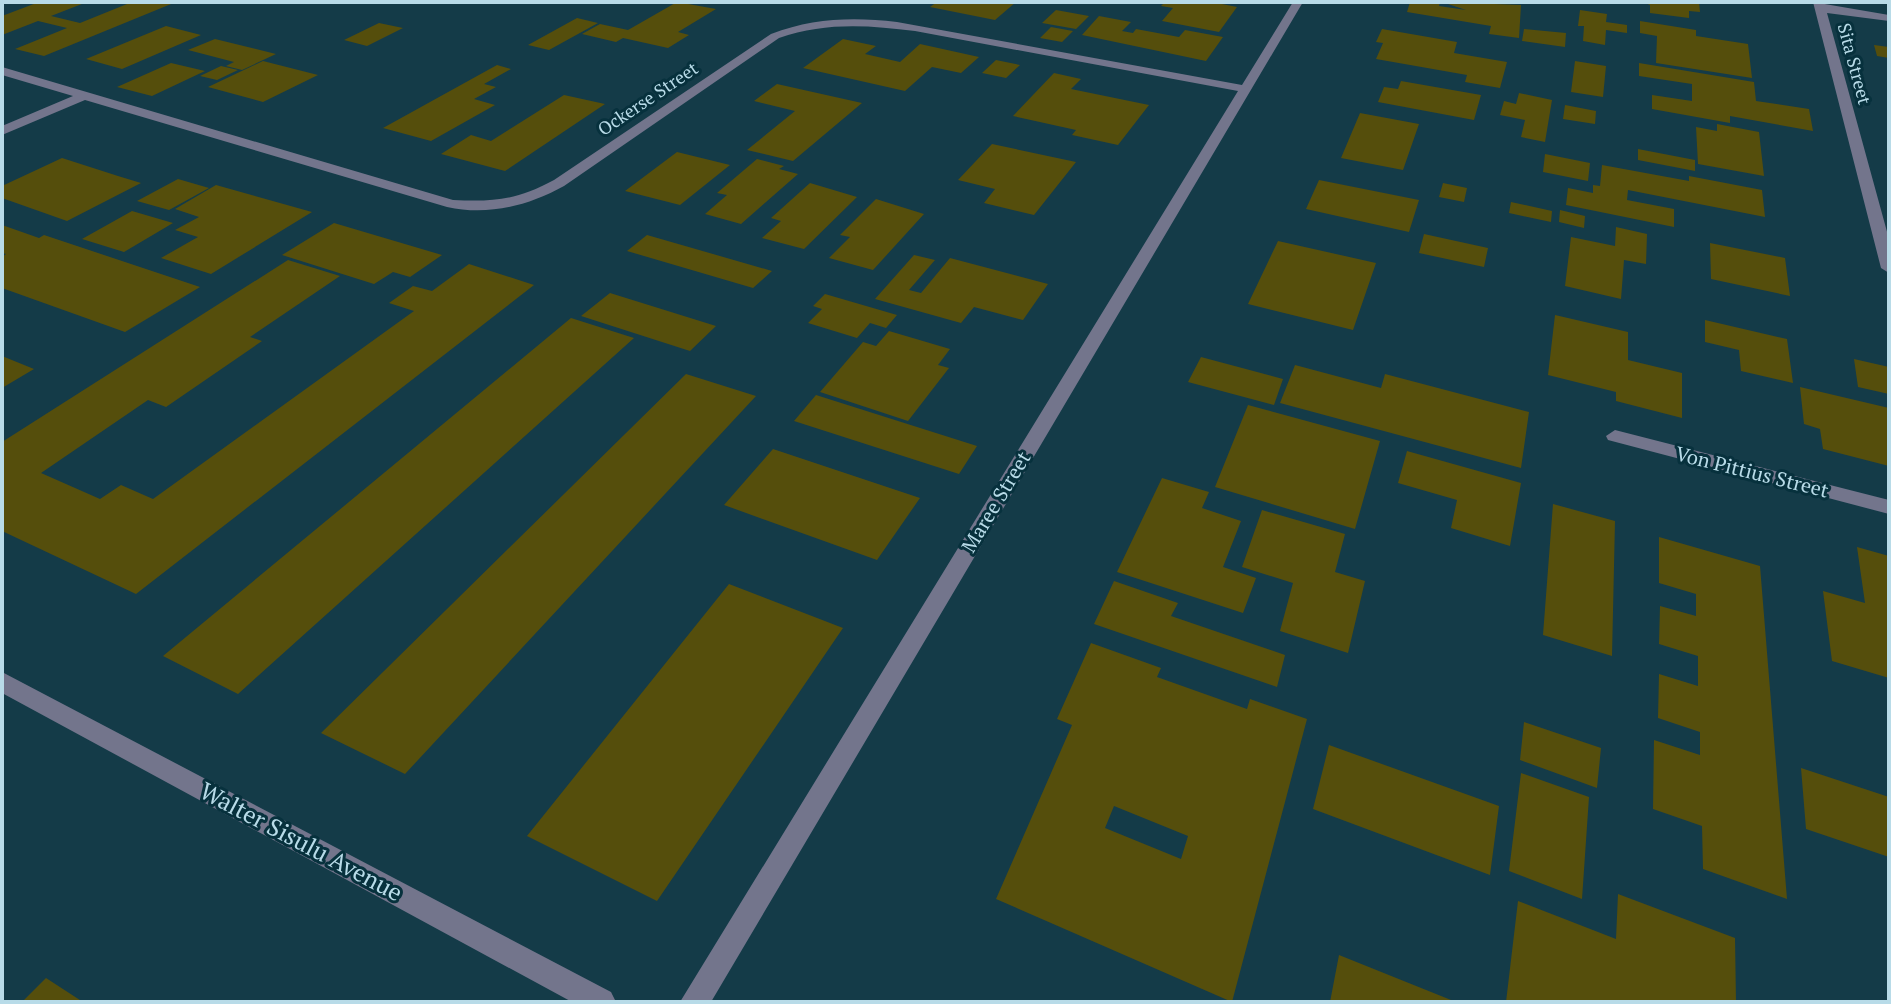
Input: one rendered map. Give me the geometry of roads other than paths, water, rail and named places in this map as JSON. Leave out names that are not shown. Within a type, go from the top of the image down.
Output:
[{"type":"street","name":"Maree Street","points":[[695,1002],[1298,2]]},
{"type":"street","name":"Sita Street","points":[[1889,18],[1819,5],[1889,268]]},
{"type":"street","name":"Ockerse Street","points":[[2,71],[452,204],[494,206],[525,200],[559,183],[766,41],[809,23],[863,22],[915,28],[1245,89]]},
{"type":"street","points":[[2,131],[83,96]]},
{"type":"street","name":"Von Pittius Street","points":[[1615,436],[1889,507]]},
{"type":"street","name":"Walter Sisulu Avenue","points":[[2,682],[601,1002]]}]
